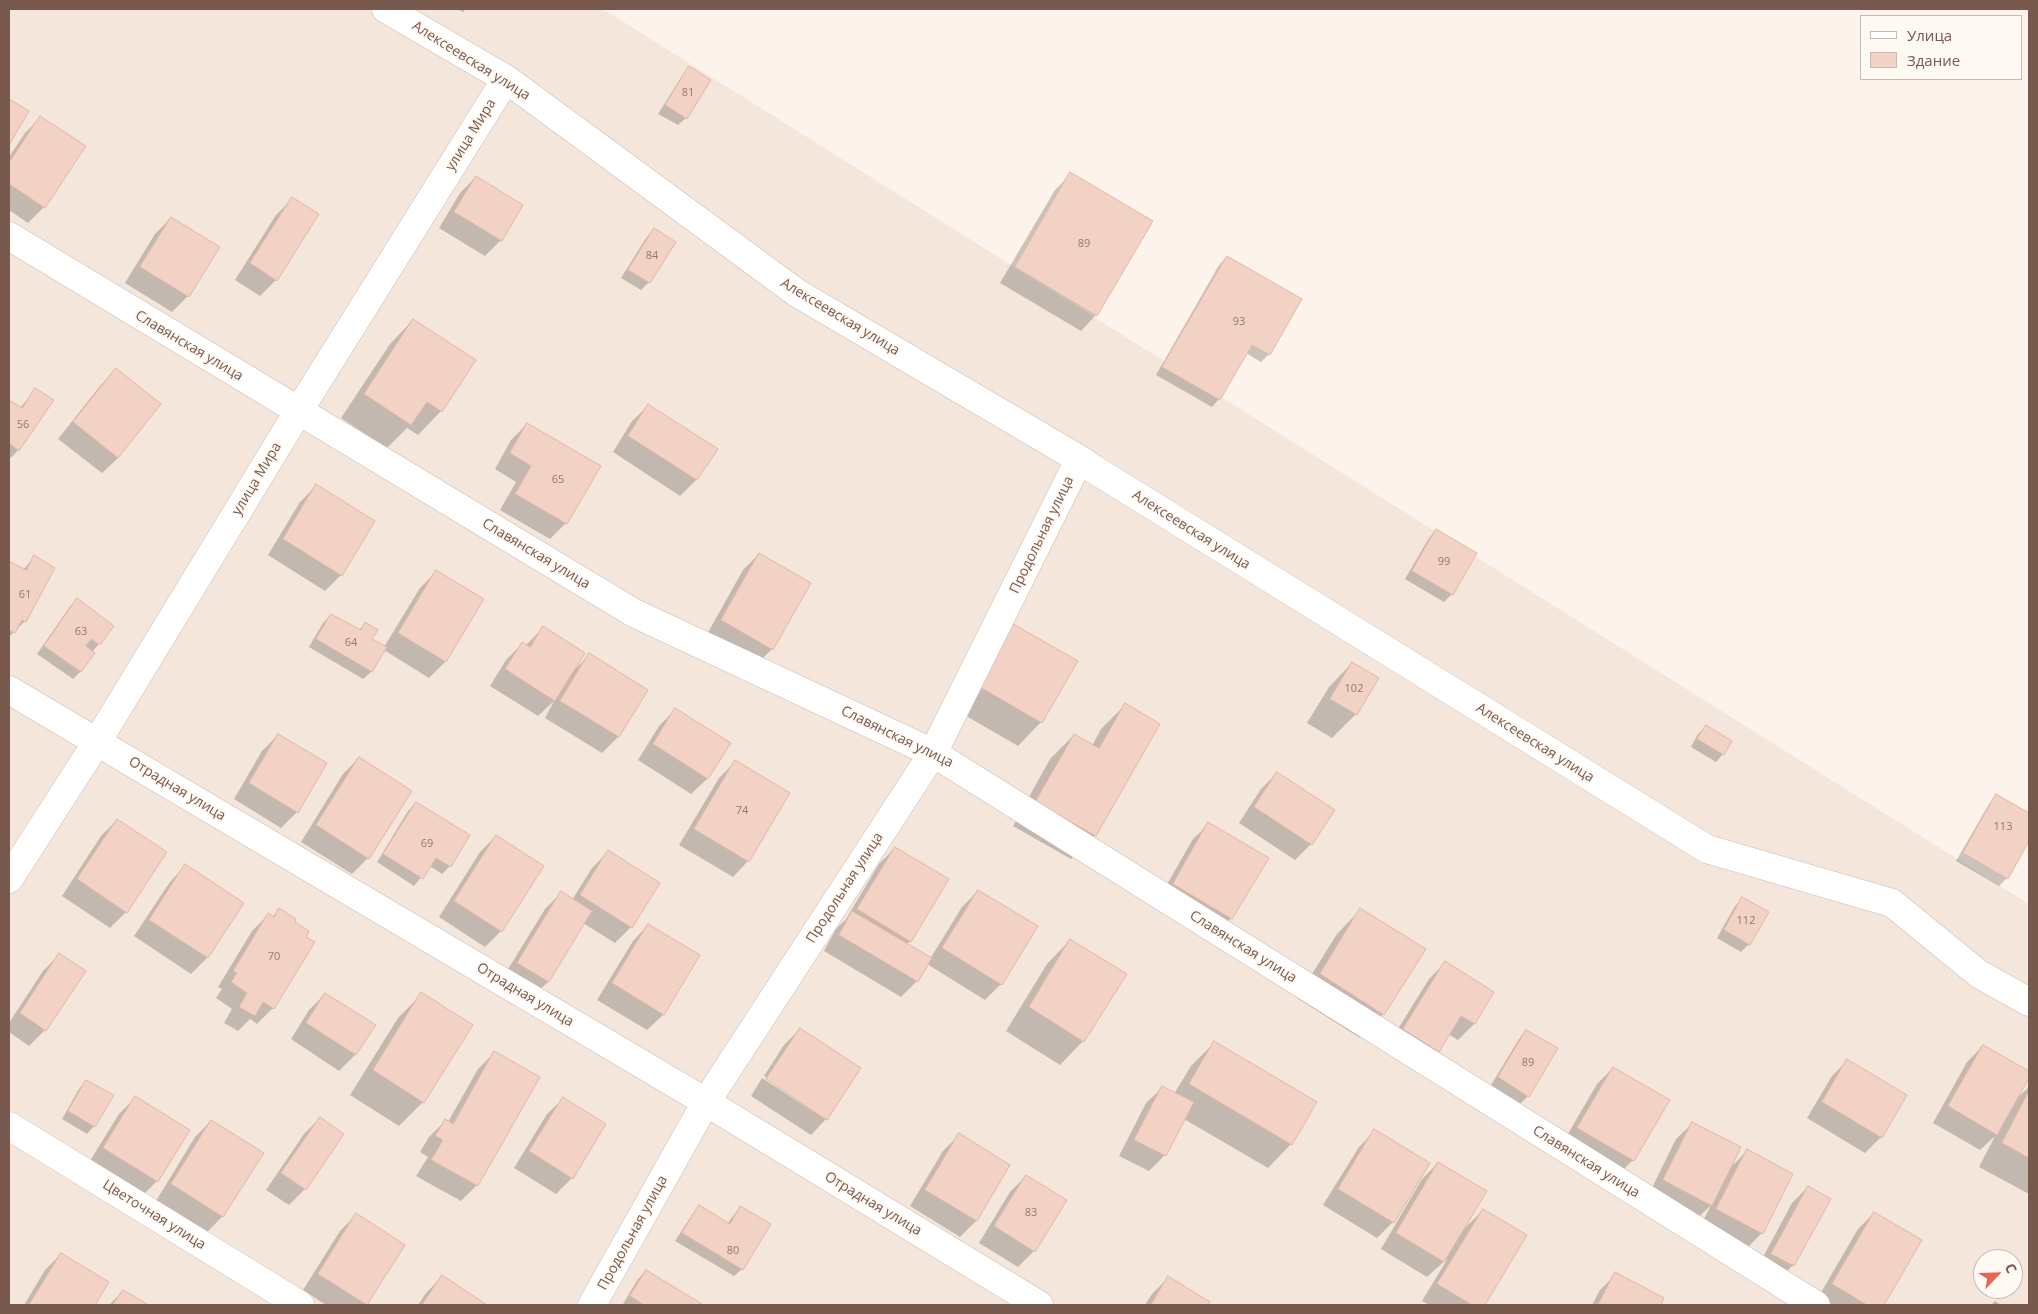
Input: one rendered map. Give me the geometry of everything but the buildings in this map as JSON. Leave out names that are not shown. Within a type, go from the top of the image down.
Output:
[{"type":"street","name":"Алексеевская улица","points":[[386,9],[506,79],[797,293],[1084,462],[1079,460]]},
{"type":"street","name":"улица Мира","points":[[9,879],[97,742],[298,412],[506,79]]},
{"type":"street","name":"Славянская улица","points":[[9,236],[634,613],[933,753],[1816,1305]]},
{"type":"street","name":"Алексеевская улица","points":[[1079,460],[1708,849],[1892,903],[1979,974],[2029,1002]]},
{"type":"street","name":"Продольная улица","points":[[592,1305],[706,1102],[933,753],[1079,460]]},
{"type":"street","name":"Отрадная улица","points":[[9,690],[706,1102],[1039,1305]]},
{"type":"street","name":"Цветочная улица","points":[[9,1126],[300,1305]]},
{"type":"shaded area","points":[[9,9],[603,9],[2029,904],[2029,1305],[9,1305]]}]
